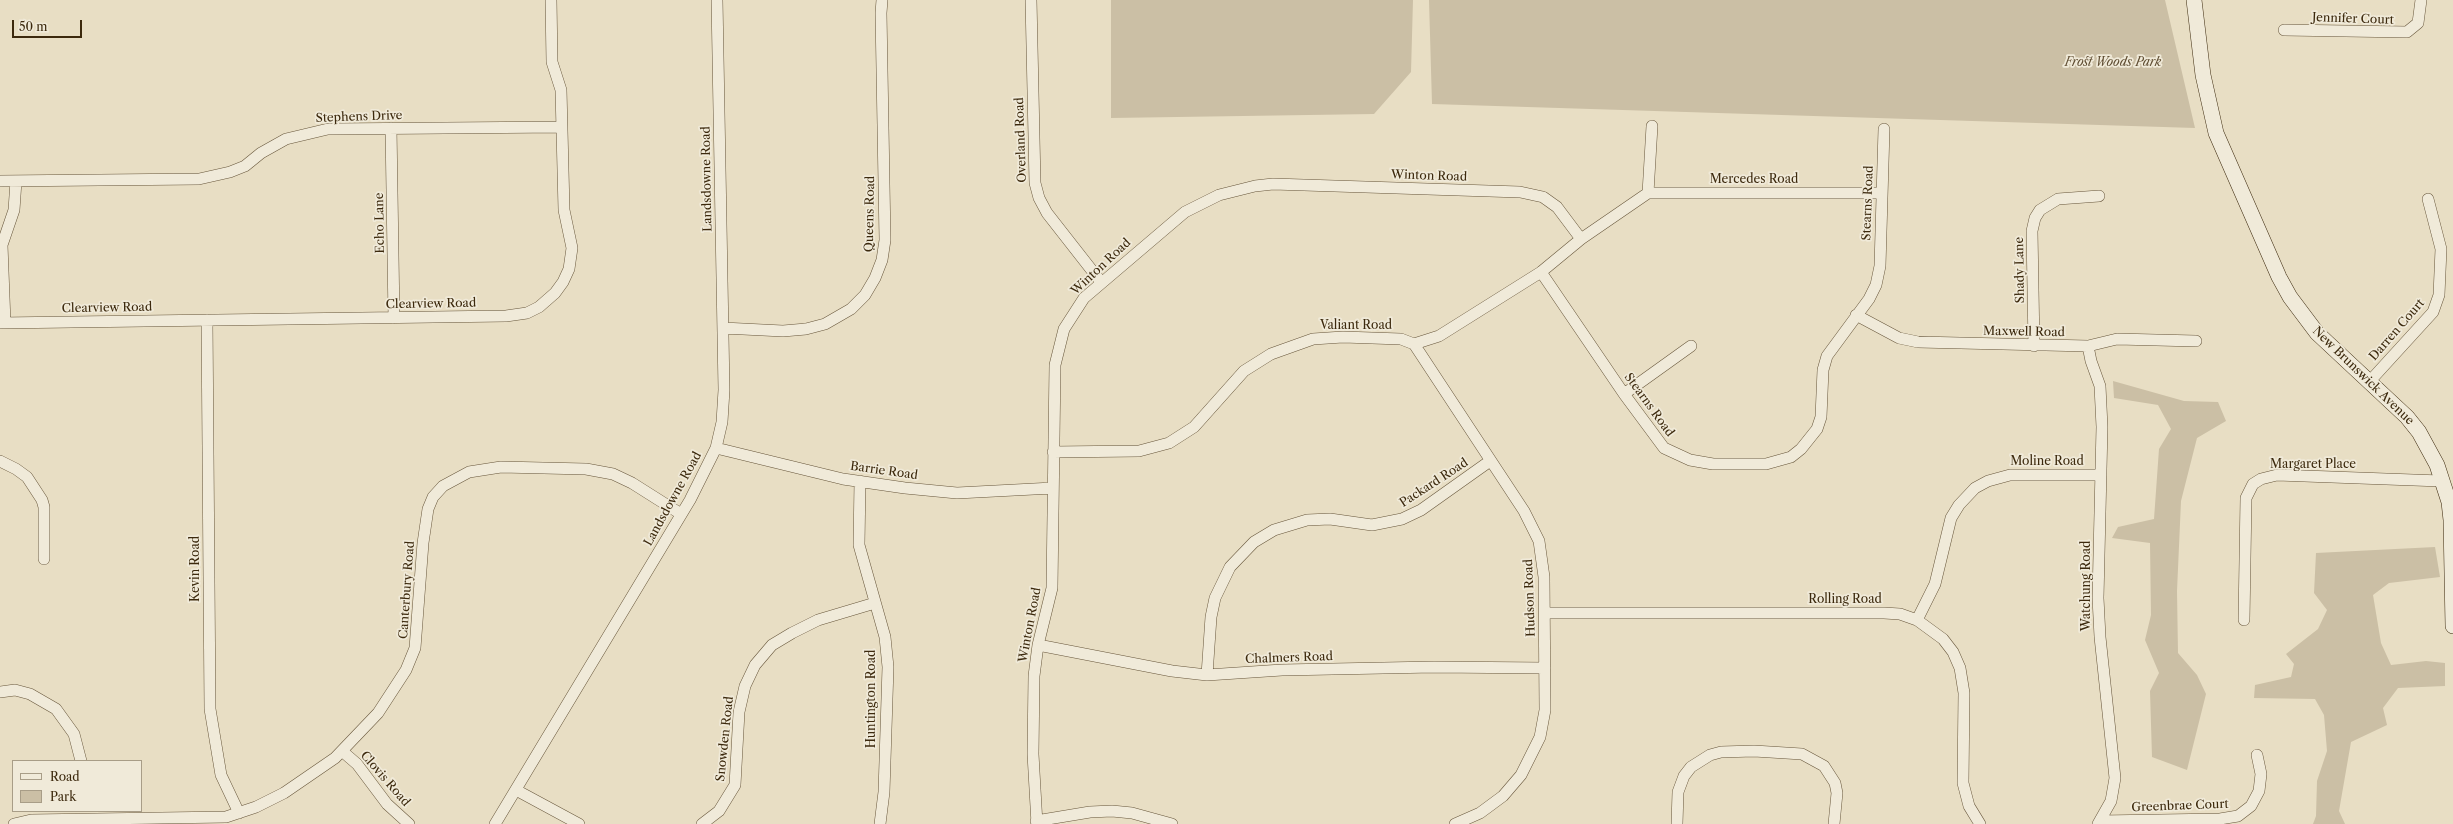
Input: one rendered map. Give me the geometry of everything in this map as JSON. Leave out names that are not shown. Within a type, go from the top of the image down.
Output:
[{"type":"street","name":"Clearview Road","points":[[2,323],[513,316],[533,310],[556,293],[567,275],[572,255],[572,241],[564,210],[561,90],[552,62],[550,0]]},
{"type":"street","name":"Landsdowne Road","points":[[495,824],[681,514],[716,448],[722,422],[724,390],[717,0]]},
{"type":"street","name":"Queens Road","points":[[723,328],[783,331],[815,327],[834,320],[851,309],[864,295],[875,278],[882,260],[885,240],[882,0]]},
{"type":"street","name":"Overland Road","points":[[1031,0],[1035,183],[1039,198],[1047,213],[1101,282]]},
{"type":"street","name":"New Brunswick Avenue","points":[[2194,0],[2203,75],[2216,133],[2279,277],[2290,297],[2316,333],[2397,406],[2419,432],[2437,465],[2448,502],[2452,547],[2453,626]]},
{"type":"street","name":"Jennifer Court","points":[[2284,30],[2407,32],[2418,23],[2421,0]]},
{"type":"street","points":[[1414,344],[1450,330],[1541,272],[1581,239],[1648,193],[1652,126]]},
{"type":"street","name":"Echo Lane","points":[[391,128],[394,318]]},
{"type":"street","name":"Stephens Drive","points":[[0,181],[199,179],[230,172],[245,166],[274,145],[300,134],[328,129],[562,128]]},
{"type":"street","name":"Stearns Road","points":[[1541,272],[1624,394],[1664,448],[1676,455],[1690,460],[1713,464],[1766,464],[1779,462],[1801,449],[1817,429],[1821,417],[1823,370],[1827,356],[1869,299],[1876,285],[1880,266],[1884,129]]},
{"type":"street","points":[[2,323],[2,245],[14,210],[16,181]]},
{"type":"street","name":"Winton Road","points":[[1036,822],[1033,754],[1034,676],[1038,645],[1052,588],[1055,365],[1060,341],[1076,308],[1101,282],[1170,222],[1196,206],[1236,190],[1273,184],[1520,192],[1543,197],[1557,206],[1581,239]]},
{"type":"street","name":"Mercedes Road","points":[[1648,193],[1881,193]]},
{"type":"street","name":"Shady Lane","points":[[2034,346],[2032,231],[2035,218],[2040,210],[2058,199],[2100,196]]},
{"type":"street","name":"Darren Court","points":[[2370,381],[2433,312],[2439,295],[2441,249],[2428,199]]},
{"type":"street","name":"Maxwell Road","points":[[1856,315],[1899,338],[1918,342],[2034,346],[2088,346],[2117,339],[2196,341]]},
{"type":"street","name":"Kevin Road","points":[[207,320],[210,708],[221,775],[239,812]]},
{"type":"street","name":"Valiant Road","points":[[1054,452],[1139,451],[1169,443],[1194,426],[1244,371],[1271,354],[1312,340],[1343,337],[1401,339],[1414,344]]},
{"type":"street","name":"Hudson Road","points":[[1414,344],[1524,511],[1539,541],[1544,577],[1545,668],[1543,724],[1528,763],[1503,796],[1461,823]]},
{"type":"street","points":[[1624,394],[1691,346]]},
{"type":"street","name":"Watchung Road","points":[[2088,346],[2091,361],[2100,386],[2100,637],[2115,778],[2111,801],[2100,822]]},
{"type":"street","name":"Barrie Road","points":[[716,448],[860,481],[957,493],[1053,488]]},
{"type":"street","points":[[0,461],[16,469],[27,477],[42,500],[44,506],[44,559]]},
{"type":"street","name":"Packard Road","points":[[1207,675],[1211,617],[1215,598],[1230,567],[1254,542],[1279,528],[1307,520],[1330,519],[1372,524],[1402,519],[1421,510],[1490,461]]},
{"type":"street","name":"Canterbury Road","points":[[14,824],[31,820],[79,815],[226,817],[284,793],[310,777],[342,752],[378,713],[395,688],[415,648],[423,543],[428,509],[433,497],[443,486],[468,472],[502,467],[586,469],[613,474],[632,483],[681,514]]},
{"type":"street","name":"Moline Road","points":[[1917,620],[1937,578],[1951,518],[1964,499],[1975,488],[1995,478],[2010,475],[2101,475]]},
{"type":"street","name":"Margaret Place","points":[[2244,620],[2246,498],[2254,484],[2261,478],[2277,475],[2441,481]]},
{"type":"street","name":"Huntington Road","points":[[860,481],[858,545],[885,637],[888,667],[884,792],[880,824]]},
{"type":"street","name":"Snowden Road","points":[[702,824],[719,811],[735,785],[739,712],[745,686],[755,666],[772,646],[792,632],[818,620],[875,603]]},
{"type":"street","name":"Rolling Road","points":[[1545,613],[1884,612],[1900,614],[1917,620],[1943,639],[1953,652],[1960,668],[1964,692],[1964,783],[1969,806],[1980,824]]},
{"type":"street","name":"Chalmers Road","points":[[1038,645],[1172,671],[1207,675],[1312,670],[1545,668]]},
{"type":"street","points":[[0,692],[15,690],[30,694],[56,709],[74,734],[81,760]]},
{"type":"street","points":[[1677,824],[1678,792],[1684,776],[1700,760],[1710,755],[1729,751],[1793,753],[1816,760],[1830,774],[1835,783],[1838,802],[1834,824]]},
{"type":"street","name":"Clovis Road","points":[[342,752],[357,764],[387,804],[409,824]]},
{"type":"street","name":"Greenbrae Court","points":[[2100,822],[2220,819],[2238,816],[2251,806],[2259,791],[2260,774],[2257,755]]},
{"type":"street","points":[[516,790],[578,824]]},
{"type":"street","points":[[1036,822],[1090,812],[1112,811],[1132,813],[1172,824]]},
{"type":"green space","points":[[1111,0],[1413,0],[1411,72],[1374,114],[1111,118]]},
{"type":"green space","name":"Frost Woods Park","points":[[1429,0],[2165,0],[2195,128],[1432,104]]},
{"type":"green space","points":[[2113,381],[2184,401],[2218,402],[2226,421],[2197,438],[2181,501],[2177,591],[2178,653],[2197,675],[2206,694],[2187,770],[2152,757],[2150,691],[2159,673],[2145,640],[2151,615],[2150,543],[2112,538],[2118,527],[2154,519],[2159,449],[2171,429],[2158,405],[2114,398]]},
{"type":"green space","points":[[2435,547],[2440,577],[2389,583],[2373,595],[2381,643],[2391,665],[2426,661],[2445,663],[2445,686],[2398,688],[2383,708],[2387,725],[2351,742],[2339,811],[2345,824],[2313,824],[2316,816],[2317,781],[2327,751],[2324,715],[2315,699],[2254,698],[2255,685],[2291,677],[2294,664],[2286,654],[2318,629],[2327,610],[2314,593],[2316,553]]}]
